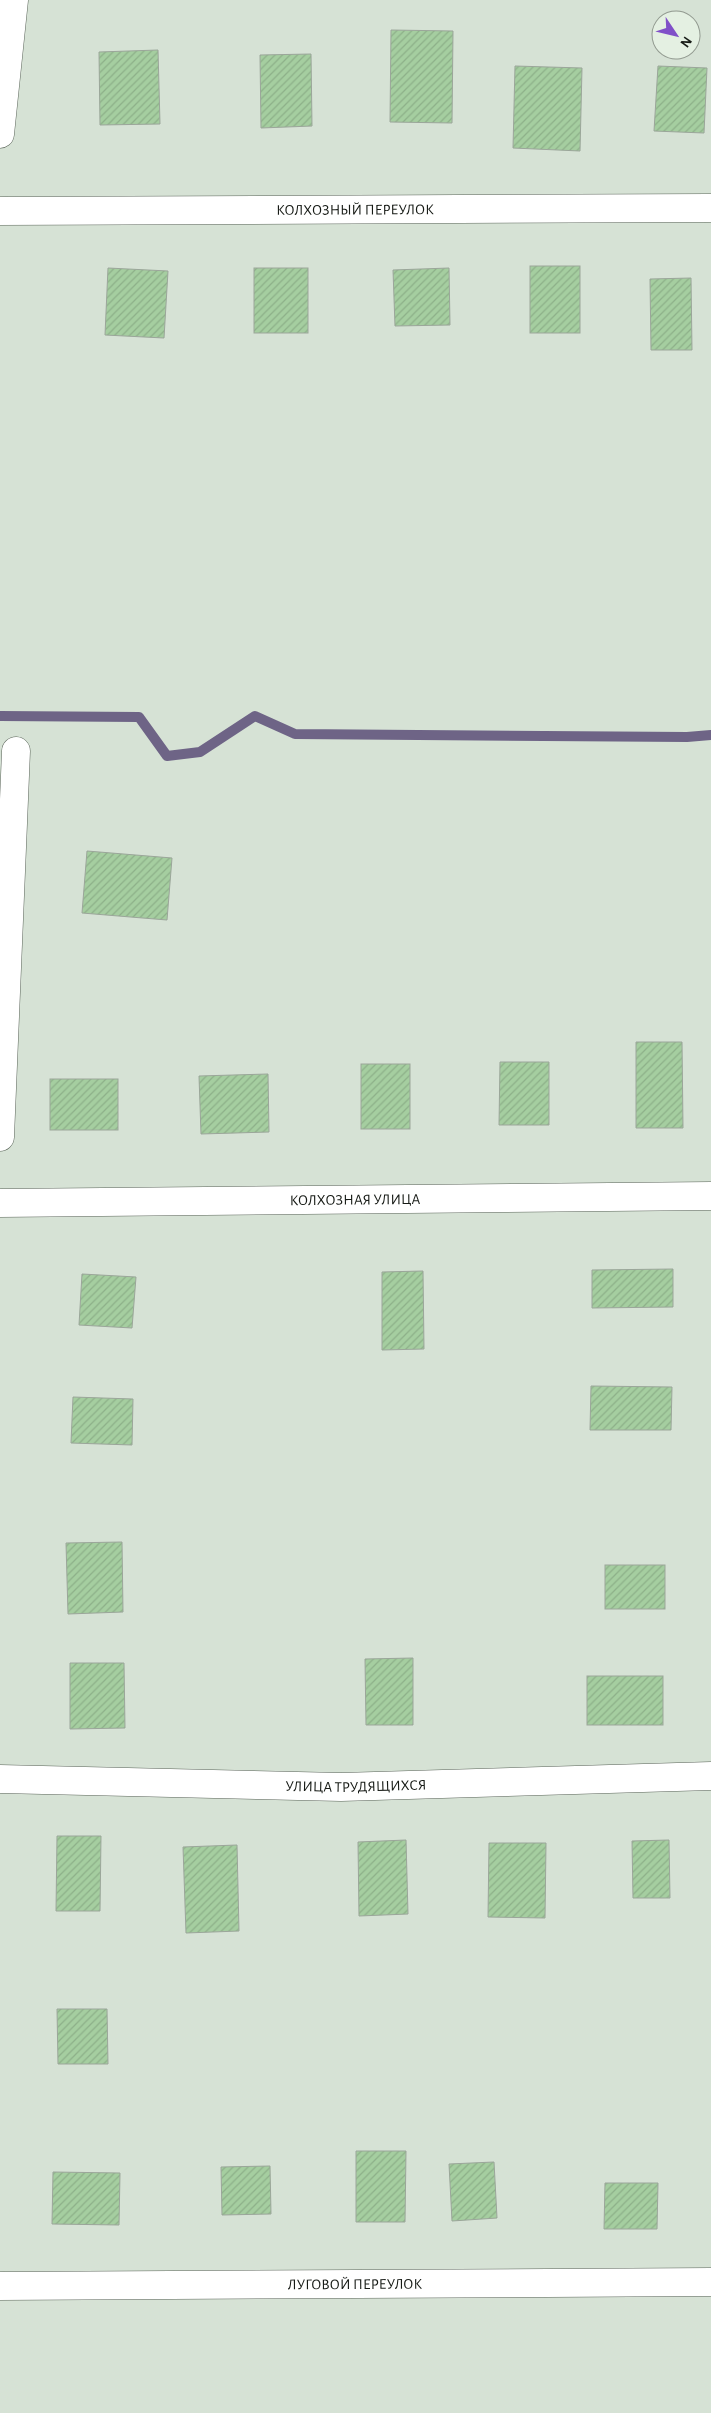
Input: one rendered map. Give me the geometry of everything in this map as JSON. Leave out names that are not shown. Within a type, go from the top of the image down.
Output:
[{"type":"street","points":[[0,134],[14,0]]},
{"type":"street","name":"КОЛХОЗНЫЙ ПЕРЕУЛОК","points":[[0,211],[711,208]]},
{"type":"street","points":[[0,1137],[16,751]]},
{"type":"street","name":"КОЛХОЗНАЯ УЛИЦА","points":[[0,1203],[711,1196]]},
{"type":"street","name":"УЛИЦА ТРУДЯЩИХСЯ","points":[[0,1779],[341,1787],[711,1776]]},
{"type":"street","name":"ЛУГОВОЙ ПЕРЕУЛОК","points":[[0,2286],[711,2282]]},
{"type":"building","points":[[391,30],[453,31],[452,123],[390,122]]},
{"type":"building","points":[[158,50],[160,124],[100,125],[99,52]]},
{"type":"building","points":[[311,54],[312,126],[261,128],[260,55]]},
{"type":"building","points":[[515,66],[582,68],[580,151],[513,148]]},
{"type":"building","points":[[658,66],[707,68],[704,133],[654,131]]},
{"type":"building","points":[[530,266],[580,266],[580,333],[530,333]]},
{"type":"building","points":[[108,268],[168,271],[164,338],[105,335]]},
{"type":"building","points":[[254,268],[308,268],[308,333],[254,333]]},
{"type":"building","points":[[449,268],[450,325],[395,326],[393,270]]},
{"type":"building","points":[[691,278],[692,350],[651,350],[650,279]]},
{"type":"building","points":[[87,851],[172,858],[167,920],[82,913]]},
{"type":"building","points":[[636,1042],[682,1042],[683,1128],[636,1128]]},
{"type":"building","points":[[500,1062],[549,1062],[549,1125],[499,1125]]},
{"type":"building","points":[[361,1064],[410,1064],[410,1129],[361,1129]]},
{"type":"building","points":[[268,1074],[269,1132],[201,1134],[199,1076]]},
{"type":"building","points":[[50,1079],[118,1079],[118,1130],[50,1130]]},
{"type":"building","points":[[673,1269],[673,1307],[592,1308],[592,1270]]},
{"type":"building","points":[[423,1271],[424,1349],[382,1350],[382,1272]]},
{"type":"building","points":[[82,1274],[136,1277],[132,1328],[79,1325]]},
{"type":"building","points":[[591,1386],[672,1387],[671,1430],[590,1430]]},
{"type":"building","points":[[73,1397],[133,1399],[132,1445],[71,1443]]},
{"type":"building","points":[[122,1542],[123,1612],[68,1614],[66,1543]]},
{"type":"building","points":[[605,1565],[665,1565],[665,1609],[605,1609]]},
{"type":"building","points":[[413,1658],[413,1725],[366,1725],[365,1659]]},
{"type":"building","points":[[70,1663],[124,1663],[125,1728],[70,1729]]},
{"type":"building","points":[[587,1676],[663,1676],[663,1725],[587,1725]]},
{"type":"building","points":[[57,1836],[101,1836],[100,1911],[56,1911]]},
{"type":"building","points":[[406,1840],[408,1914],[359,1916],[358,1842]]},
{"type":"building","points":[[669,1840],[670,1898],[633,1898],[632,1841]]},
{"type":"building","points":[[489,1843],[546,1843],[545,1918],[488,1917]]},
{"type":"building","points":[[237,1845],[239,1931],[186,1933],[183,1847]]},
{"type":"building","points":[[57,2009],[107,2009],[108,2064],[58,2064]]},
{"type":"building","points":[[356,2151],[406,2151],[405,2222],[356,2222]]},
{"type":"building","points":[[494,2162],[497,2218],[452,2221],[449,2164]]},
{"type":"building","points":[[270,2166],[271,2214],[222,2215],[221,2167]]},
{"type":"building","points":[[53,2172],[120,2173],[119,2225],[52,2224]]},
{"type":"building","points":[[605,2183],[658,2183],[657,2229],[604,2229]]},
{"type":"waterway","points":[[0,716],[139,717],[167,756],[200,752],[255,716],[295,734],[687,737],[711,735]]}]
